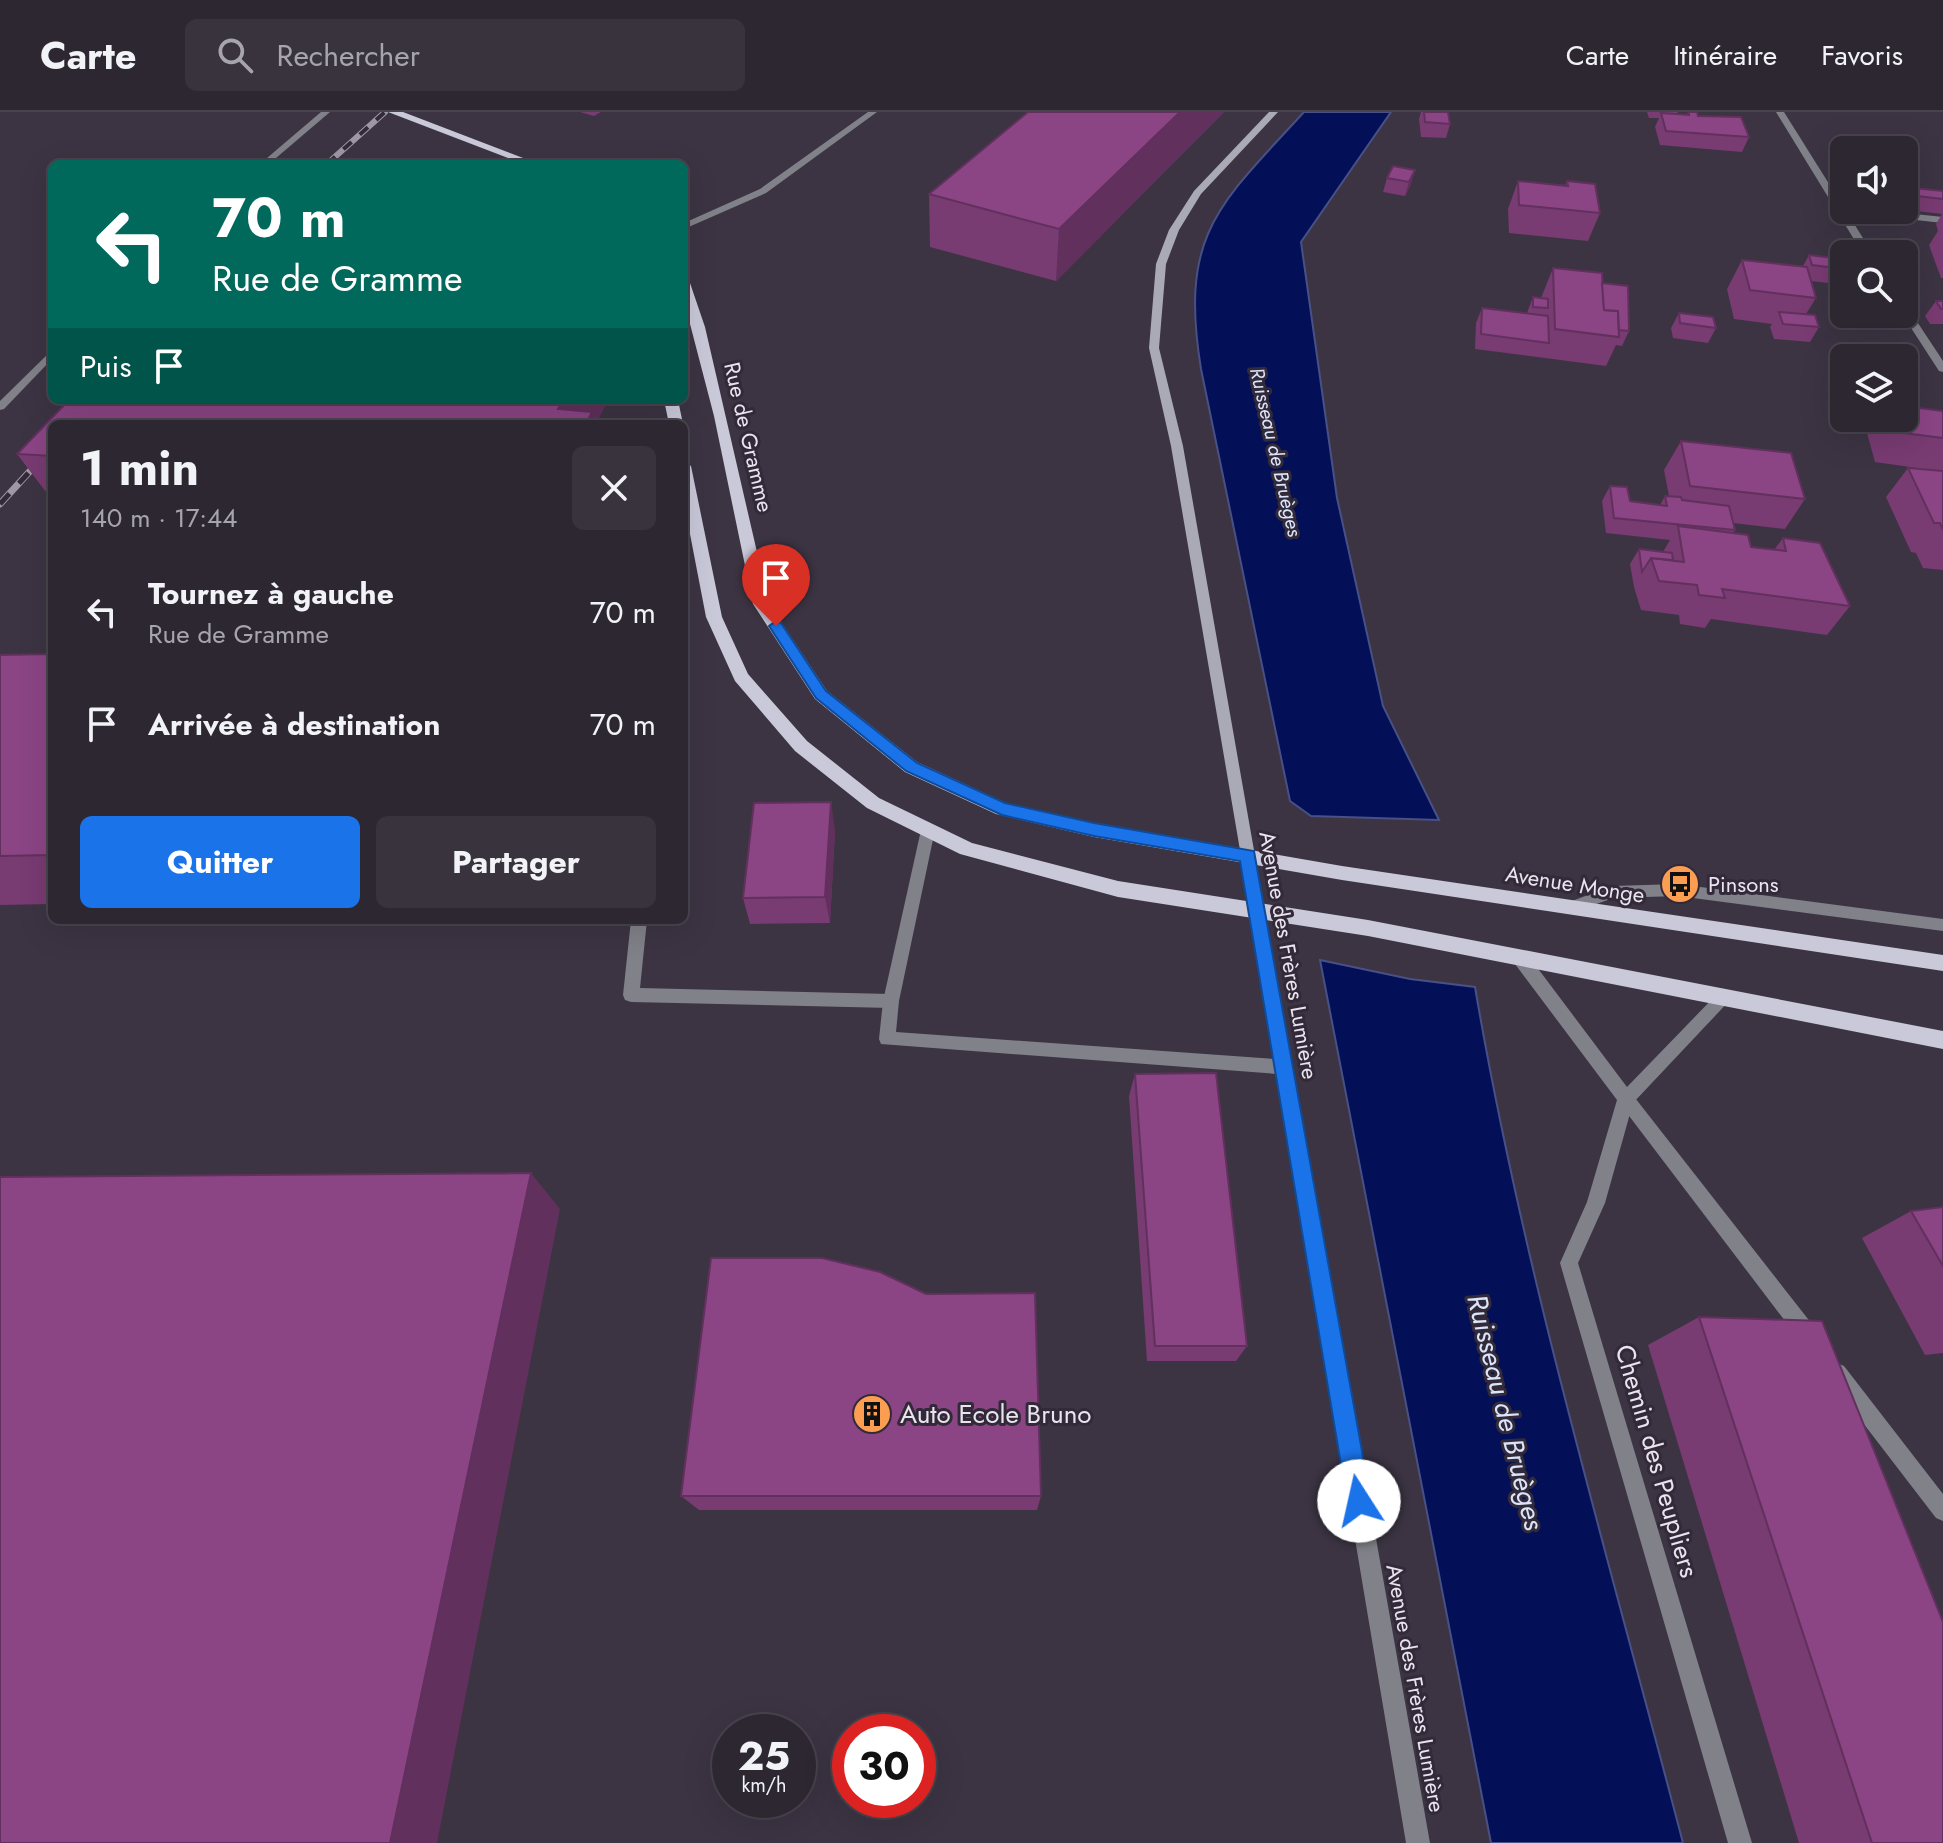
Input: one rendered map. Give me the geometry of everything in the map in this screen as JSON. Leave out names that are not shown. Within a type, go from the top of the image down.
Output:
[{"type":"main road","points":[[393,112],[523,160]]},
{"type":"main road","points":[[437,129],[492,160]]},
{"type":"main road","name":"Rue de Gramme","points":[[688,295],[721,416],[761,604],[821,695],[911,767],[1002,809],[1094,830],[1248,856]]},
{"type":"main road","points":[[688,486],[714,617],[741,677],[801,746],[873,803],[967,849],[1118,889],[1521,959],[1943,1040]]},
{"type":"main road","name":"Avenue Monge","points":[[1248,856],[1569,908],[1943,963]]},
{"type":"street","points":[[269,160],[326,112]]},
{"type":"street","points":[[688,224],[763,191],[873,112]]},
{"type":"street","name":"Avenue des Frères Lumière","points":[[1274,112],[1197,193],[1174,230],[1161,264],[1154,348],[1177,446],[1418,1843]]},
{"type":"street","points":[[1780,112],[1830,190]]},
{"type":"street","points":[[1918,217],[1943,220]]},
{"type":"street","points":[[1916,328],[1943,369]]},
{"type":"street","points":[[0,407],[48,357]]},
{"type":"street","points":[[928,830],[891,1001],[887,1039],[1284,1067]]},
{"type":"street","points":[[1569,908],[1612,892],[1678,890],[1943,925]]},
{"type":"street","points":[[639,924],[631,995],[891,1001]]},
{"type":"street","points":[[1521,959],[1943,1511]]},
{"type":"street","name":"Chemin des Peupliers","points":[[1723,999],[1626,1099],[1596,1203],[1569,1263],[1740,1843]]},
{"type":"water","name":"Ruisseau de Bruèges","points":[[1304,112],[1391,112],[1301,242],[1337,498],[1383,706],[1439,820],[1311,816],[1290,801],[1201,369],[1196,285],[1202,252],[1212,224],[1249,172]]},
{"type":"water","name":"Ruisseau de Bruèges","points":[[1320,960],[1410,979],[1475,987],[1495,1095],[1543,1310],[1683,1843],[1491,1843]]},
{"type":"building","points":[[1028,112],[1180,112],[1059,229],[929,194]]},
{"type":"building","points":[[1424,112],[1448,112],[1450,124],[1425,122]]},
{"type":"building","points":[[1689,112],[1697,112],[1698,116],[1741,117],[1749,137],[1666,131],[1661,113],[1689,115]]},
{"type":"building","points":[[1393,166],[1415,170],[1409,182],[1387,178]]},
{"type":"building","points":[[1518,181],[1568,186],[1567,181],[1595,184],[1600,213],[1519,205]]},
{"type":"building","points":[[1918,188],[1943,191],[1943,199],[1918,196]]},
{"type":"building","points":[[1809,255],[1830,258],[1830,267],[1812,265]]},
{"type":"building","points":[[1742,260],[1807,267],[1816,298],[1750,290]]},
{"type":"building","points":[[1553,268],[1602,273],[1604,310],[1618,311],[1619,337],[1555,329]]},
{"type":"building","points":[[1602,283],[1628,286],[1629,331],[1619,330],[1618,311],[1604,310]]},
{"type":"building","points":[[1533,297],[1548,299],[1548,308],[1533,307]]},
{"type":"building","points":[[1482,308],[1548,316],[1549,343],[1481,334]]},
{"type":"building","points":[[1779,312],[1815,315],[1819,327],[1783,324]]},
{"type":"building","points":[[1679,313],[1713,317],[1716,328],[1680,323]]},
{"type":"building","points":[[65,404],[561,404],[558,409],[592,412],[588,420],[50,420]]},
{"type":"building","points":[[1918,408],[1943,411],[1943,438],[1896,432],[1918,432]]},
{"type":"building","points":[[48,422],[48,456],[17,454]]},
{"type":"building","points":[[1681,441],[1791,453],[1805,499],[1690,486]]},
{"type":"building","points":[[1908,468],[1943,471],[1943,530],[1940,523],[1934,523]]},
{"type":"building","points":[[1610,486],[1627,487],[1630,501],[1667,506],[1665,496],[1729,506],[1735,530],[1614,518]]},
{"type":"building","points":[[1678,526],[1748,535],[1751,547],[1786,551],[1783,538],[1820,543],[1850,606],[1722,589],[1725,598],[1699,595],[1697,585],[1659,581],[1651,558],[1684,562]]},
{"type":"building","points":[[1639,549],[1672,553],[1673,560],[1651,558],[1642,572]]},
{"type":"building","points":[[48,654],[48,855],[0,856],[0,655]]},
{"type":"building","points":[[831,802],[825,897],[743,898],[754,803]]},
{"type":"building","points":[[1216,1073],[1247,1346],[1155,1346],[1135,1074]]},
{"type":"building","points":[[531,1173],[390,1843],[0,1843],[0,1177]]},
{"type":"building","points":[[1943,1207],[1943,1266],[1911,1211]]},
{"type":"building","name":"Auto Ecole Bruno","points":[[711,1258],[822,1258],[880,1272],[926,1294],[1035,1293],[1041,1496],[681,1496]]},
{"type":"building","points":[[1699,1317],[1822,1321],[1943,1622],[1943,1843],[1872,1843]]},
{"type":"railway","points":[[331,160],[385,112]]},
{"type":"railway","points":[[0,504],[48,451]]},
{"type":"place","name":"Pinsons","points":[[1680,884]]},
{"type":"place","name":"Auto Ecole Bruno","points":[[872,1414]]},
{"type":"route","points":[[776,626],[821,695],[911,767],[1002,809],[1094,830],[1248,856],[1359,1501]]}]
